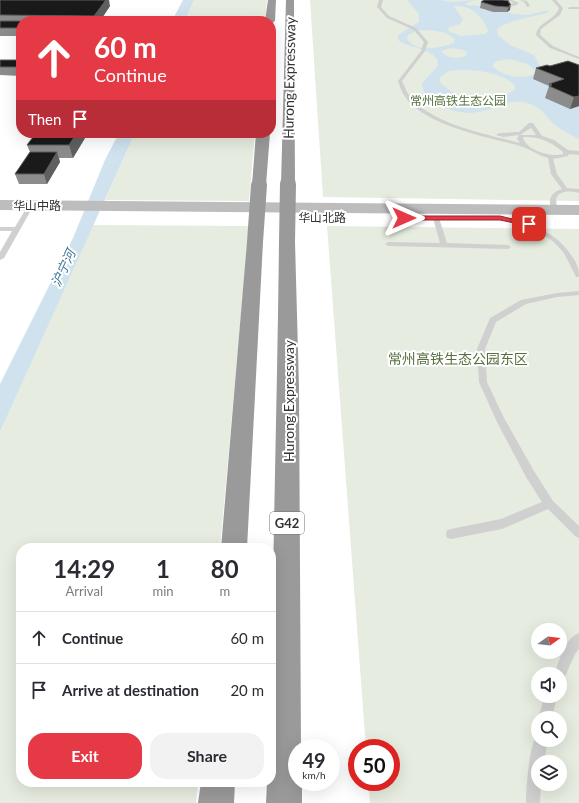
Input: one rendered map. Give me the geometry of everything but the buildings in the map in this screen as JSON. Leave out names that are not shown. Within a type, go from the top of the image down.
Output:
[{"type":"highway","name":"Hurong Expressway","points":[[270,16],[272,0]]},
{"type":"highway","name":"Hurong Expressway","points":[[284,803],[290,0]]},
{"type":"highway","name":"Hurong Expressway","points":[[234,543],[263,138]]},
{"type":"highway","points":[[216,803],[218,787]]},
{"type":"main road","name":"华山中路","points":[[0,205],[24,217]]},
{"type":"main road","name":"华山北路","points":[[70,211],[579,210]]},
{"type":"main road","name":"华山中路","points":[[0,216],[24,217],[70,211]]},
{"type":"main road","name":"华山北路","points":[[103,211],[436,218],[579,218]]},
{"type":"lane","points":[[382,0],[380,7],[384,13],[415,29],[426,42],[420,56],[411,65],[400,81],[402,90],[407,98],[417,107],[435,118],[456,127],[527,146],[550,156],[562,157],[566,155],[566,152]]},
{"type":"lane","points":[[554,0],[561,8],[559,14],[539,29],[538,35],[549,46],[579,58]]},
{"type":"lane","points":[[498,1],[513,5],[516,5],[516,3],[526,3]]},
{"type":"lane","points":[[569,8],[579,8]]},
{"type":"lane","points":[[521,136],[531,124],[541,138]]},
{"type":"lane","points":[[484,134],[541,138],[558,145],[566,152],[579,153]]},
{"type":"lane","points":[[521,136],[527,146]]},
{"type":"lane","points":[[550,156],[554,174],[566,190]]},
{"type":"lane","points":[[554,210],[551,202],[552,197],[557,192],[566,190],[579,191]]},
{"type":"lane","points":[[0,229],[24,217]]},
{"type":"lane","points":[[0,258],[24,217]]},
{"type":"lane","points":[[436,218],[444,246]]},
{"type":"lane","points":[[500,218],[529,224],[549,233],[567,250],[579,275]]},
{"type":"lane","points":[[388,244],[508,247]]},
{"type":"lane","points":[[579,293],[558,295],[524,302],[499,316],[493,320],[481,349],[483,382],[500,419],[530,474],[549,504],[579,533]]},
{"type":"lane","points":[[451,534],[502,524],[549,504]]},
{"type":"lane","points":[[563,667],[570,650],[579,639]]},
{"type":"lane","points":[[533,803],[534,776],[540,747]]},
{"type":"green space","points":[[194,0],[267,0],[265,16],[187,16]]},
{"type":"green space","name":"常州高铁生态公园","points":[[310,0],[579,0],[579,201],[323,197]]},
{"type":"green space","points":[[133,138],[255,138],[249,201],[105,200]]},
{"type":"green space","points":[[93,225],[249,226],[220,543],[16,543],[16,787],[198,787],[196,803],[0,803],[0,432]]},
{"type":"green space","name":"常州高铁生态公园东区","points":[[327,226],[579,229],[579,803],[370,803],[369,791],[400,791],[400,739],[365,739]]},
{"type":"water","points":[[183,0],[194,0],[187,16],[175,16]]},
{"type":"water","points":[[407,0],[439,0],[453,2],[476,0],[466,3],[466,5],[482,6],[483,10],[527,15],[549,10],[547,13],[515,21],[503,26],[497,29],[498,35],[510,45],[534,55],[543,72],[560,91],[579,106],[579,139],[558,127],[538,108],[523,102],[511,102],[483,111],[466,113],[450,109],[432,101],[425,93],[422,83],[438,66],[437,59],[429,52],[398,40],[398,35],[419,22],[419,14]],"holes":[[[461,6],[467,8],[480,16],[488,30],[486,34],[461,36],[448,31],[449,27],[460,24],[463,19],[454,7]],[[428,30],[443,32],[455,39],[454,43],[436,48],[422,48],[416,46],[407,39],[408,35],[416,31]],[[450,48],[464,50],[467,53],[466,56],[453,58],[446,56],[441,51]],[[510,59],[527,64],[535,70],[535,74],[524,77],[512,76],[507,75],[492,66],[496,61]],[[460,70],[489,73],[503,77],[515,85],[515,90],[496,97],[475,98],[464,96],[454,93],[446,88],[439,81],[441,76],[449,71]]]},
{"type":"water","name":"沪宁河","points":[[116,138],[133,138],[0,432],[0,384],[73,238],[105,160]]},
{"type":"route","points":[[404,218],[500,218],[529,224]]}]
